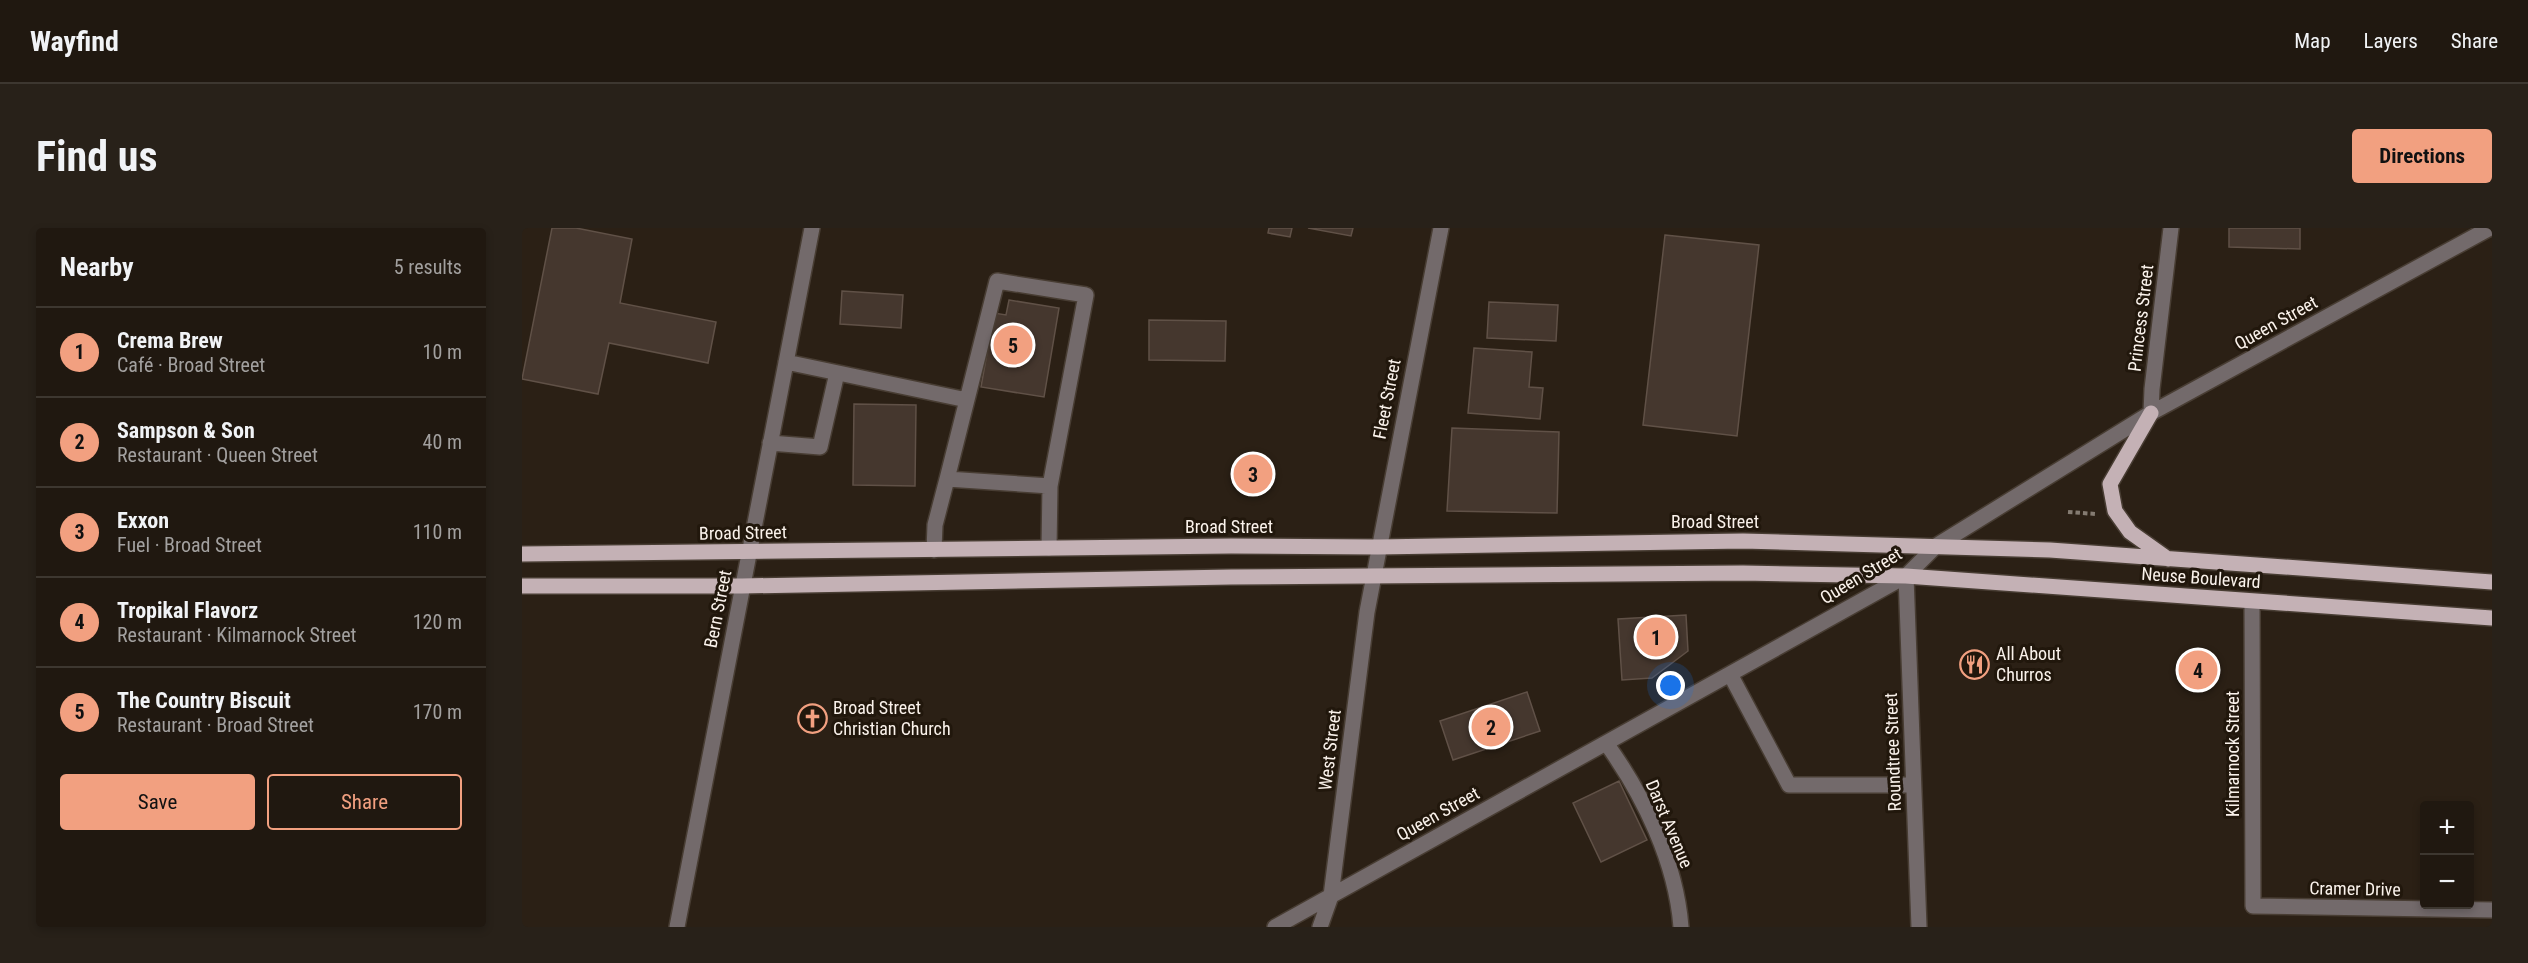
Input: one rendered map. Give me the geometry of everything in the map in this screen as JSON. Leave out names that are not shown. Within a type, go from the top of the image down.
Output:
[{"type":"main road","points":[[2151,413],[2110,484],[2115,512],[2130,532],[2168,559]]},
{"type":"main road","name":"Broad Street","points":[[522,554],[1231,546],[1378,547],[1731,541],[1936,546]]},
{"type":"main road","name":"Neuse Boulevard","points":[[1936,546],[2050,550],[2492,582]]},
{"type":"main road","points":[[522,586],[742,586],[1743,573],[1906,576]]},
{"type":"main road","name":"Neuse Boulevard","points":[[1906,576],[2492,618]]},
{"type":"street","name":"Bern Street","points":[[677,927],[812,228]]},
{"type":"street","name":"Fleet Street","points":[[1373,577],[1441,228]]},
{"type":"street","name":"Princess Street","points":[[2151,413],[2171,228]]},
{"type":"street","name":"Queen Street","points":[[1275,927],[1906,576],[1936,546],[2151,413],[2490,228]]},
{"type":"street","points":[[934,550],[935,525],[997,281],[1086,295],[1050,486],[1049,548]]},
{"type":"street","points":[[786,362],[967,400]]},
{"type":"street","points":[[770,443],[820,447],[837,373]]},
{"type":"street","points":[[947,479],[1050,486]]},
{"type":"street","name":"Roundtree Street","points":[[1906,576],[1919,927]]},
{"type":"street","name":"West Street","points":[[1320,927],[1331,896],[1373,577]]},
{"type":"street","name":"Kilmarnock Street","points":[[2252,602],[2253,906]]},
{"type":"street","points":[[1730,674],[1789,785],[1914,785]]},
{"type":"street","name":"Darst Avenue","points":[[1606,743],[1620,762],[1670,865],[1681,927]]},
{"type":"street","name":"Cramer Drive","points":[[2253,906],[2492,910]]},
{"type":"path","points":[[2068,512],[2102,515]]},
{"type":"building","points":[[552,228],[576,228],[632,239],[620,303],[716,322],[708,363],[609,343],[598,394],[522,379]]},
{"type":"building","points":[[1269,228],[1292,228],[1290,237],[1268,233]]},
{"type":"building","points":[[1308,228],[1353,228],[1351,236]]},
{"type":"building","points":[[2229,228],[2300,228],[2300,249],[2229,247]]},
{"type":"building","points":[[1665,235],[1759,245],[1737,436],[1643,425]]},
{"type":"building","points":[[842,291],[903,295],[901,328],[840,324]]},
{"type":"building","points":[[1009,300],[1059,308],[1044,397],[981,387],[994,313],[1006,315]]},
{"type":"building","points":[[1489,302],[1558,305],[1556,341],[1487,338]]},
{"type":"building","points":[[1149,320],[1226,321],[1225,361],[1149,360]]},
{"type":"building","points":[[1474,348],[1532,352],[1529,387],[1543,388],[1540,419],[1468,413]]},
{"type":"building","points":[[854,404],[916,405],[915,486],[853,485]]},
{"type":"building","points":[[1452,428],[1559,432],[1557,513],[1447,511]]},
{"type":"building","points":[[1686,615],[1688,651],[1652,678],[1622,680],[1618,619]]},
{"type":"building","points":[[1527,692],[1540,731],[1453,760],[1440,721]]},
{"type":"building","points":[[1619,781],[1647,840],[1601,862],[1573,803]]},
{"type":"place","name":"The Country Biscuit","points":[[1013,345]]},
{"type":"place","name":"Exxon","points":[[1253,474]]},
{"type":"place","name":"Crema Brew","points":[[1656,637]]},
{"type":"place","name":"All About Churros","points":[[1975,664]]},
{"type":"place","name":"Tropikal Flavorz","points":[[2198,670]]},
{"type":"place","name":"Broad Street Christian Church","points":[[812,718]]},
{"type":"place","name":"Sampson & Son","points":[[1491,727]]}]
